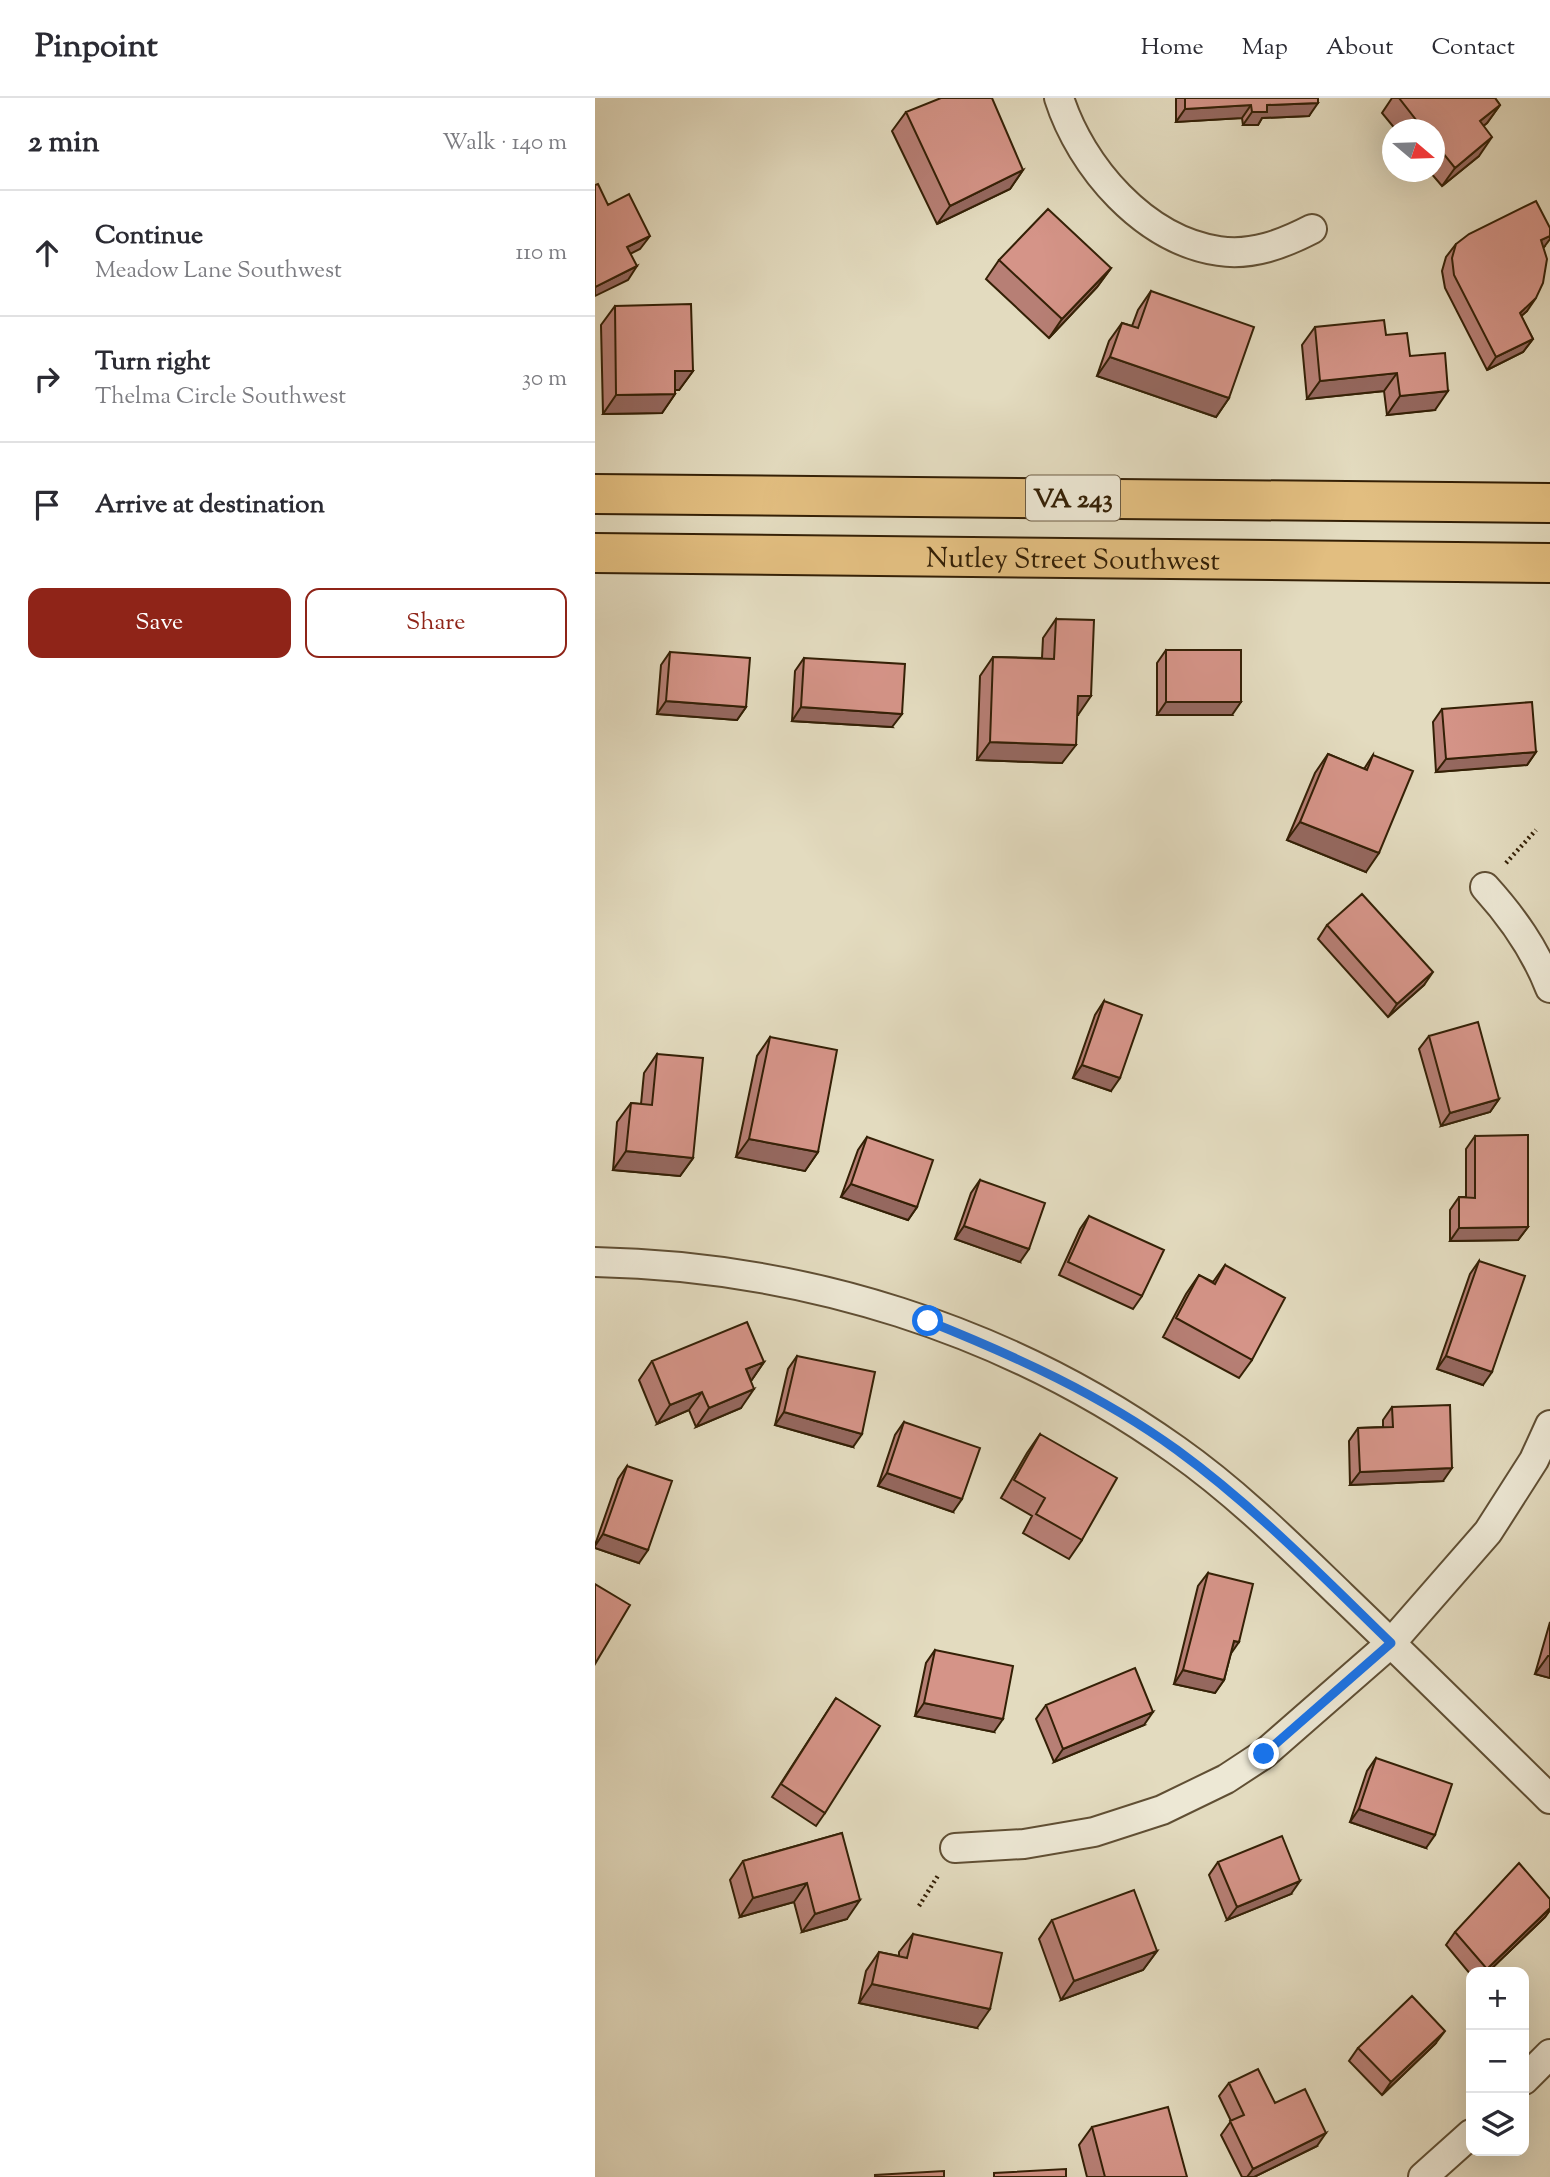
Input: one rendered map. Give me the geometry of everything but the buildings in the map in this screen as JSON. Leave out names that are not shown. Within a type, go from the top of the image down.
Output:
[{"type":"main road","name":"Nutley Street Southwest","points":[[595,494],[1550,503]]},
{"type":"main road","name":"Nutley Street Southwest","points":[[595,553],[1550,563]]},
{"type":"street","points":[[1059,98],[1064,115],[1086,155],[1117,193],[1156,226],[1185,242],[1220,251],[1254,251],[1286,242],[1312,229]]},
{"type":"street","points":[[1485,887],[1516,922],[1540,961],[1550,988]]},
{"type":"street","points":[[595,1262],[651,1263],[745,1274],[838,1293],[928,1321],[1014,1356],[1097,1399],[1176,1450],[1252,1509],[1550,1799]]},
{"type":"street","points":[[955,1848],[1024,1844],[1082,1834],[1173,1805],[1226,1779],[1264,1754],[1391,1643],[1488,1532],[1534,1460],[1550,1425]]},
{"type":"street","points":[[1529,2075],[1550,2054]]},
{"type":"street","points":[[1423,2177],[1466,2138]]},
{"type":"path","points":[[1485,887],[1536,830]]},
{"type":"route","points":[[928,1321],[1014,1356],[1097,1399],[1176,1450],[1252,1509],[1391,1643],[1264,1754]]}]
